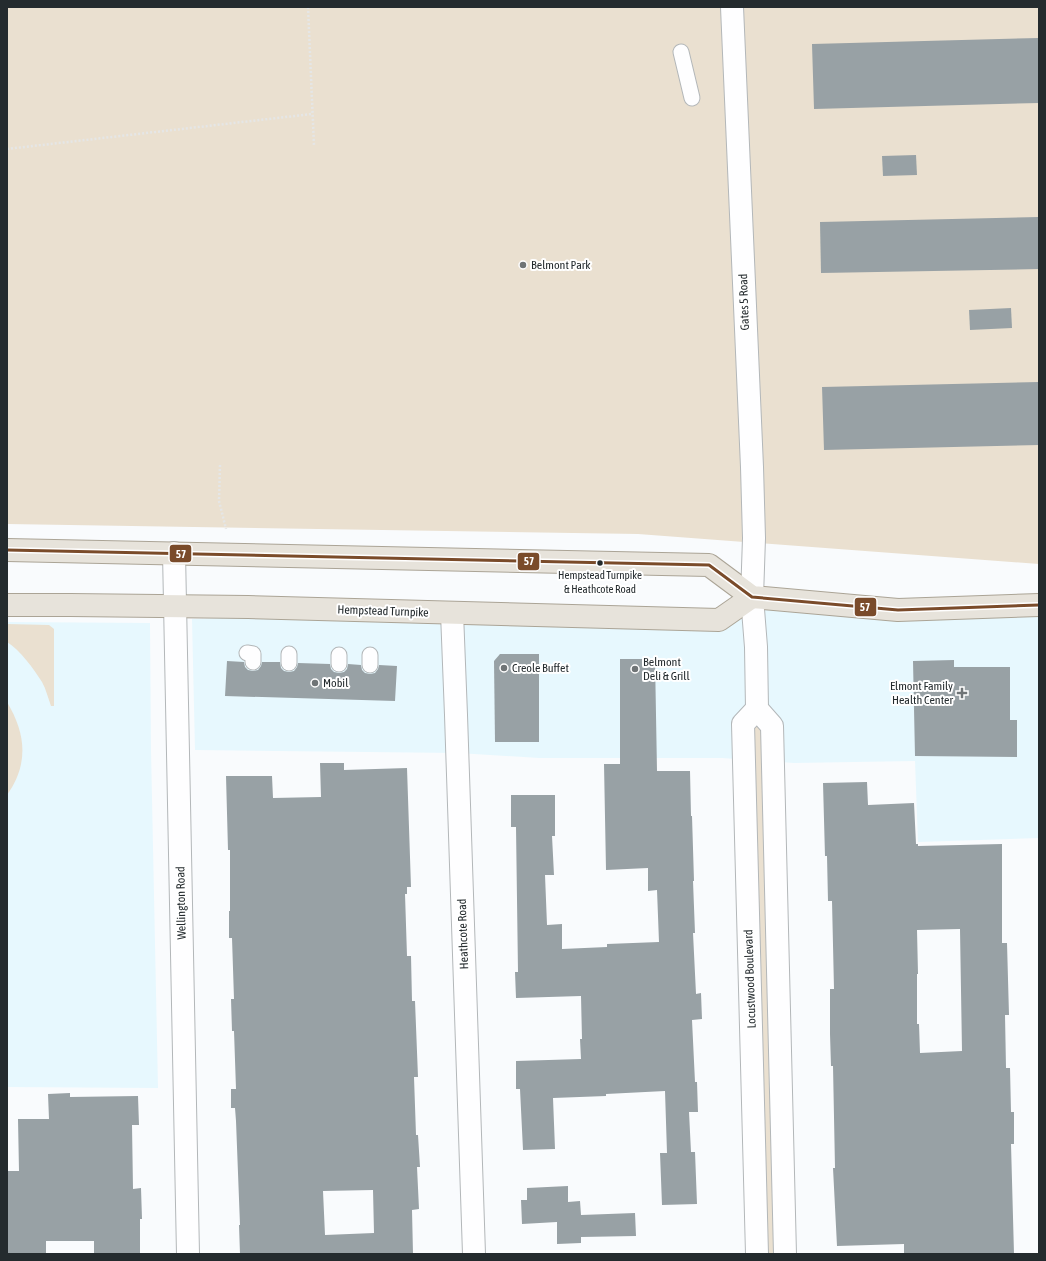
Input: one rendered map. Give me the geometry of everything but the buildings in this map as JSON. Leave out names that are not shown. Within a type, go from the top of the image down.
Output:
[{"type":"main road","points":[[7,550],[708,565],[752,597],[898,610],[1039,605]]},
{"type":"main road","name":"Hempstead Turnpike","points":[[7,605],[175,607],[719,620],[752,597]]},
{"type":"street","name":"Gates 5 Road","points":[[732,7],[752,475],[754,538],[752,597]]},
{"type":"street","name":"Wellington Road","points":[[174,553],[188,1254]]},
{"type":"street","points":[[752,597],[756,647],[757,709],[772,726],[785,1254]]},
{"type":"street","name":"Heathcote Road","points":[[452,613],[474,1254]]},
{"type":"street","name":"Locustwood Boulevard","points":[[757,709],[743,724],[757,1254]]},
{"type":"street","points":[[752,1056],[780,1056]]},
{"type":"lane","points":[[681,52],[692,98]]},
{"type":"path","points":[[308,7],[314,146]]},
{"type":"path","points":[[7,149],[312,114]]},
{"type":"path","points":[[220,465],[219,501],[226,529]]},
{"type":"shaded area","name":"Belmont Park","points":[[7,7],[1039,7],[1039,564],[638,534],[7,524]]},
{"type":"shaded area","points":[[752,597],[1039,604],[1039,838],[918,842],[915,761],[794,763],[722,758],[539,758],[458,753],[195,750],[192,619],[390,612],[719,620]]},
{"type":"shaded area","points":[[7,622],[150,623],[158,1088],[7,1087]]},
{"type":"shaded area","points":[[7,624],[49,625],[54,629],[54,706],[51,706],[39,677],[31,666],[12,645],[7,642]]},
{"type":"shaded area","points":[[7,702],[18,726],[21,737],[22,760],[19,772],[7,795]]},
{"type":"shaded area","points":[[743,724],[772,726],[785,1254],[757,1254]]},
{"type":"transit line","name":"57","points":[[7,550],[709,565],[752,597],[898,610],[1039,605]]},
{"type":"place","name":"Belmont Park","points":[[523,265]]},
{"type":"place","name":"Hempstead Turnpike & Heathcote Road","points":[[600,563]]},
{"type":"place","name":"Creole Buffet","points":[[504,668]]},
{"type":"place","name":"Belmont Deli & Grill","points":[[635,669]]},
{"type":"place","name":"Mobil","points":[[315,683]]},
{"type":"place","name":"Elmont Family Health Center","points":[[962,693]]}]
